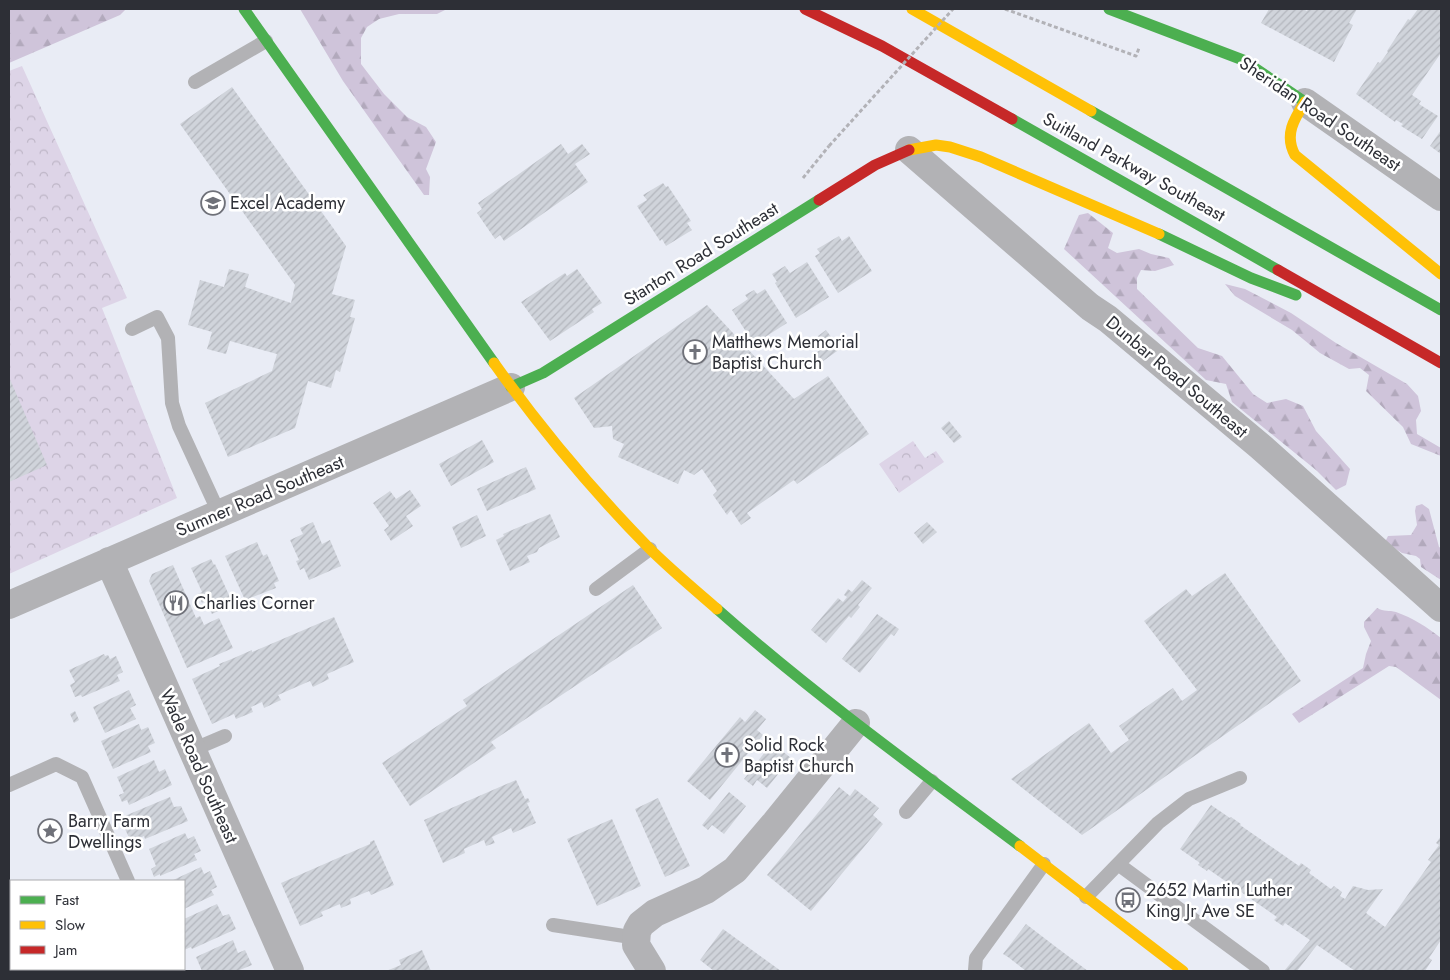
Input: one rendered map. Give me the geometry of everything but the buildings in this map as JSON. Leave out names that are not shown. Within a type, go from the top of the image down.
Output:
[{"type":"main road","points":[[244,9],[511,387],[582,475],[650,549],[692,589],[856,723],[1183,971]]},
{"type":"main road","name":"Suitland Parkway Southeast","points":[[805,9],[897,54],[1441,363]]},
{"type":"main road","name":"Suitland Parkway Southeast","points":[[912,9],[1441,310]]},
{"type":"main road","name":"Sheridan Road Southeast","points":[[1110,9],[1123,11],[1243,60],[1305,102]]},
{"type":"main road","points":[[1305,102],[1296,116],[1288,142],[1295,156],[1441,274]]},
{"type":"main road","name":"Stanton Road Southeast","points":[[511,387],[543,373],[875,165],[909,150],[936,145],[950,147],[981,157],[1144,227],[1250,278],[1378,327]]},
{"type":"street","name":"Sheridan Road Southeast","points":[[1305,102],[1441,197]]},
{"type":"street","name":"Dunbar Road Southeast","points":[[909,150],[1083,301],[1108,319],[1261,447],[1441,608]]},
{"type":"street","name":"Sumner Road Southeast","points":[[9,605],[511,387]]},
{"type":"street","name":"Wade Road Southeast","points":[[109,562],[290,971]]},
{"type":"street","points":[[645,962],[637,931],[647,918],[706,890],[729,875],[743,862],[856,723]]},
{"type":"lane","points":[[195,82],[266,41]]},
{"type":"lane","points":[[132,329],[157,317],[168,338],[172,403],[179,426],[219,513]]},
{"type":"lane","points":[[596,589],[650,549]]},
{"type":"lane","points":[[192,750],[225,736]]},
{"type":"lane","points":[[9,785],[56,764],[82,776],[128,880]]},
{"type":"lane","points":[[1086,897],[1158,823],[1189,799],[1240,778]]},
{"type":"lane","points":[[906,812],[932,782]]},
{"type":"lane","points":[[975,970],[976,958],[1044,864]]},
{"type":"lane","points":[[1118,864],[1263,971]]},
{"type":"lane","points":[[552,925],[645,962]]},
{"type":"path","points":[[829,146],[953,9]]},
{"type":"path","points":[[1005,9],[1136,56],[1140,47]]},
{"type":"green space","points":[[9,9],[126,9],[120,15],[9,63]]},
{"type":"green space","points":[[300,9],[447,9],[437,14],[399,14],[379,19],[367,27],[361,38],[361,64],[384,94],[407,117],[426,127],[436,142],[426,169],[430,177],[429,195],[424,195],[343,81]]},
{"type":"green space","points":[[22,66],[127,298],[102,308],[177,498],[9,574],[9,71]]},
{"type":"green space","points":[[1088,213],[1113,233],[1108,248],[1117,253],[1139,249],[1169,258],[1174,265],[1155,271],[1141,270],[1137,278],[1137,289],[1198,348],[1222,356],[1253,394],[1267,403],[1286,399],[1303,406],[1316,431],[1350,469],[1346,485],[1336,490],[1316,470],[1232,402],[1226,384],[1206,380],[1064,249],[1079,215]]},
{"type":"green space","points":[[1225,284],[1245,289],[1291,313],[1336,343],[1407,384],[1418,396],[1421,411],[1416,420],[1417,434],[1441,448],[1441,456],[1411,444],[1403,427],[1366,391],[1369,375],[1360,368],[1349,369],[1320,353],[1292,330],[1235,296]]},
{"type":"green space","points":[[913,441],[925,458],[936,451],[944,462],[899,493],[879,464]]},
{"type":"green space","points":[[1422,504],[1429,509],[1439,547],[1441,548],[1441,580],[1421,567],[1420,559],[1416,556],[1402,553],[1385,542],[1388,536],[1411,535],[1417,525],[1416,506]]},
{"type":"green space","points":[[1377,608],[1408,617],[1441,638],[1441,700],[1396,667],[1389,666],[1299,723],[1292,714],[1363,668],[1371,641],[1364,627],[1364,622]]},
{"type":"traffic: fast","points":[[244,9],[494,363]]},
{"type":"traffic: fast","points":[[1109,9],[1243,60],[1305,102]]},
{"type":"traffic: fast","points":[[1091,111],[1441,310]]},
{"type":"traffic: fast","points":[[1012,119],[1278,270]]},
{"type":"traffic: fast","points":[[511,387],[543,373],[819,200]]},
{"type":"traffic: fast","points":[[1159,234],[1251,278],[1296,295]]},
{"type":"traffic: fast","points":[[717,609],[828,701],[1020,846]]},
{"type":"traffic: slow","points":[[912,9],[1091,111]]},
{"type":"traffic: slow","points":[[1305,102],[1294,121],[1290,134],[1290,141],[1295,155],[1441,274]]},
{"type":"traffic: slow","points":[[909,150],[936,145],[950,147],[981,157],[1159,234]]},
{"type":"traffic: slow","points":[[494,363],[530,412],[607,504],[657,556],[717,609]]},
{"type":"traffic: slow","points":[[1020,846],[1183,971]]},
{"type":"traffic: jam","points":[[805,9],[882,46],[1012,119]]},
{"type":"traffic: jam","points":[[819,200],[875,165],[909,150]]},
{"type":"traffic: jam","points":[[1278,270],[1441,363]]},
{"type":"place","name":"Excel Academy","points":[[213,203]]},
{"type":"place","name":"Matthews Memorial Baptist Church","points":[[695,352]]},
{"type":"place","name":"Charlies Corner","points":[[176,603]]},
{"type":"place","name":"Solid Rock Baptist Church","points":[[727,755]]},
{"type":"place","name":"Barry Farm Dwellings","points":[[50,831]]},
{"type":"place","name":"2652 Martin Luther King Jr Ave SE","points":[[1128,900]]}]
